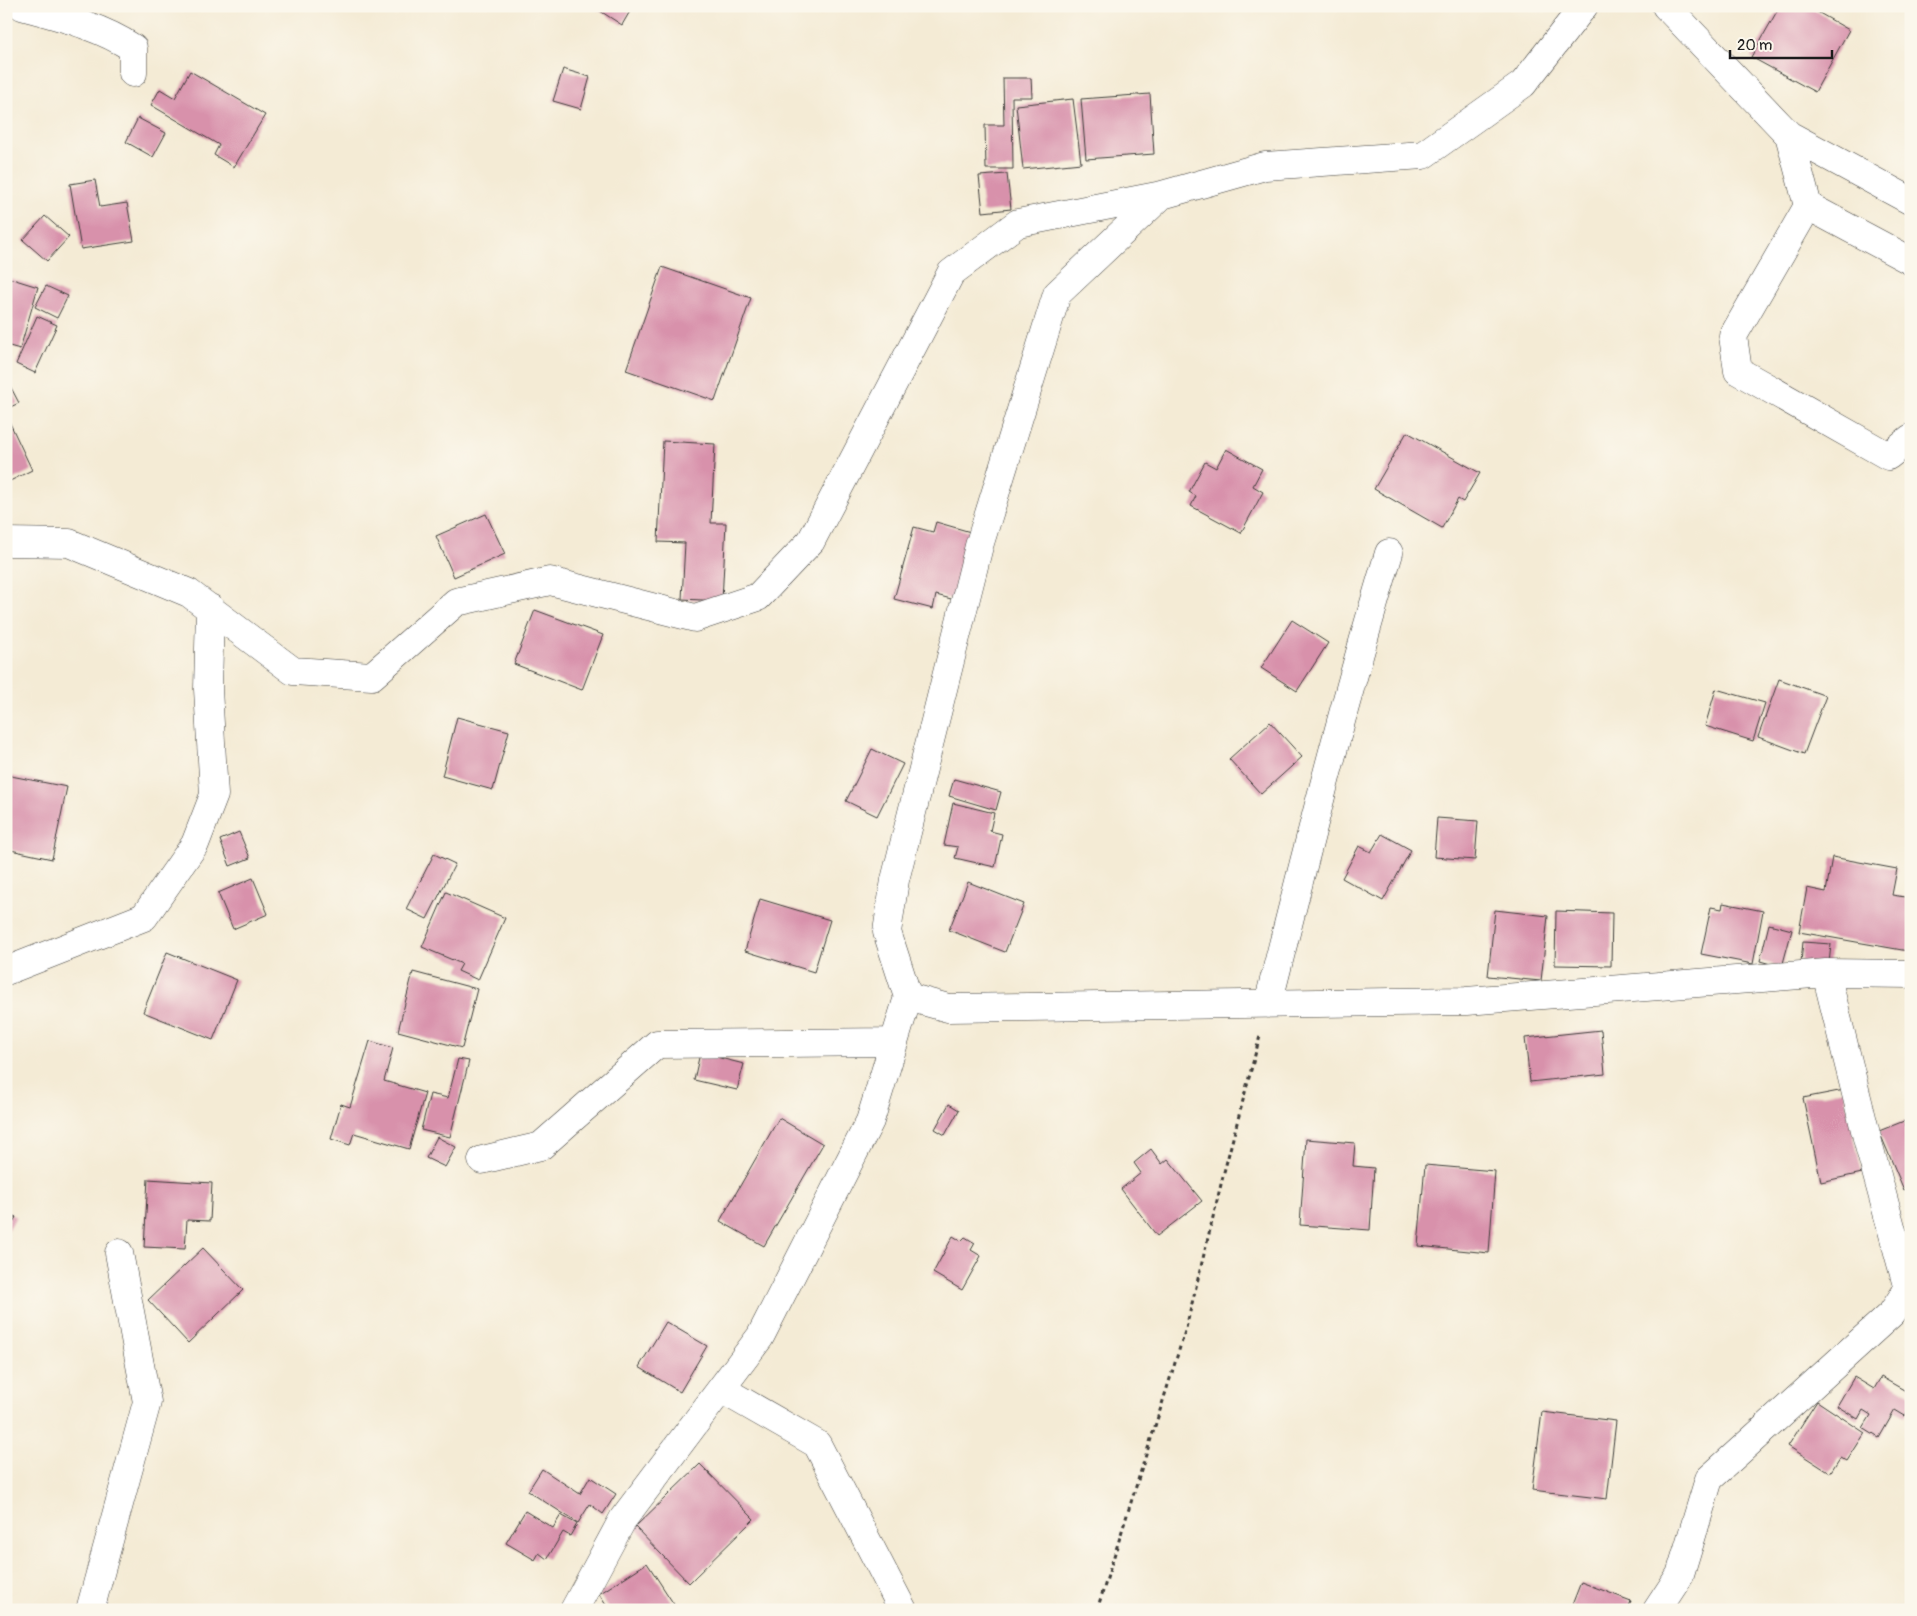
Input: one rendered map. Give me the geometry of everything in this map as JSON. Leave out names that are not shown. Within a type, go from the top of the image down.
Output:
[{"type":"street","points":[[22,6],[87,24],[117,38],[133,48],[133,73]]},
{"type":"street","points":[[6,542],[69,543],[189,593],[293,671],[372,676],[456,602],[550,581],[695,618],[758,597],[811,541],[951,273],[1018,223],[1162,195],[1265,166],[1423,155],[1523,84],[1584,6]]},
{"type":"street","points":[[1666,6],[1789,135],[1911,201]]},
{"type":"street","points":[[1789,135],[1808,206],[1733,336],[1738,371],[1888,456],[1911,438]]},
{"type":"street","points":[[574,1610],[622,1519],[760,1337],[870,1122],[908,997],[888,932],[896,880],[979,546],[1056,294],[1162,195]]},
{"type":"street","points":[[1808,206],[1911,261]]},
{"type":"street","points":[[1268,1004],[1317,808],[1361,645],[1389,553]]},
{"type":"street","points":[[6,972],[144,918],[195,844],[214,795],[208,689],[210,608]]},
{"type":"street","points":[[908,997],[948,1008],[1466,1001],[1826,973],[1911,974]]},
{"type":"street","points":[[1657,1610],[1680,1575],[1709,1479],[1892,1313],[1908,1289],[1869,1146],[1826,973]]},
{"type":"street","points":[[482,1160],[541,1146],[657,1044],[894,1042]]},
{"type":"street","points":[[90,1610],[147,1402],[119,1253]]},
{"type":"street","points":[[721,1389],[816,1444],[903,1610]]},
{"type":"path","points":[[1097,1610],[1186,1328],[1268,1004]]},
{"type":"building","points":[[599,6],[633,6],[622,25],[597,9]]},
{"type":"building","points":[[1780,6],[1807,6],[1849,30],[1815,92],[1751,57]]},
{"type":"building","points":[[563,69],[590,77],[581,109],[553,101]]},
{"type":"building","points":[[190,71],[265,115],[234,167],[214,155],[219,145],[151,105],[160,89],[175,98]]},
{"type":"building","points":[[1003,78],[1031,78],[1032,97],[1012,97],[1013,169],[986,169],[985,125],[1004,125]]},
{"type":"building","points":[[1150,94],[1154,154],[1086,159],[1081,99]]},
{"type":"building","points":[[1073,99],[1081,163],[1023,169],[1016,105]]},
{"type":"building","points":[[138,118],[166,133],[153,157],[126,142]]},
{"type":"building","points":[[1007,174],[1011,209],[983,212],[979,176]]},
{"type":"building","points":[[95,180],[100,207],[127,203],[134,241],[81,249],[70,184]]},
{"type":"building","points":[[45,216],[69,237],[47,261],[23,240]]},
{"type":"building","points":[[662,267],[751,298],[715,401],[626,370]]},
{"type":"building","points":[[6,277],[38,287],[20,349],[6,345]]},
{"type":"building","points":[[46,286],[68,296],[57,318],[35,307]]},
{"type":"building","points":[[37,316],[57,325],[35,373],[16,364]]},
{"type":"building","points":[[6,378],[19,403],[6,409]]},
{"type":"building","points":[[6,419],[8,419],[32,470],[6,483]]},
{"type":"building","points":[[1407,432],[1480,473],[1463,502],[1458,499],[1442,528],[1374,489]]},
{"type":"building","points":[[663,441],[715,444],[711,523],[726,523],[722,601],[682,599],[685,543],[658,542]]},
{"type":"building","points":[[1226,449],[1262,469],[1253,486],[1263,492],[1241,533],[1191,506],[1196,496],[1189,492],[1205,462],[1216,468]]},
{"type":"building","points":[[486,514],[505,554],[454,577],[436,536]]},
{"type":"building","points":[[936,522],[974,533],[955,600],[936,595],[933,609],[894,599],[914,527],[933,532]]},
{"type":"building","points":[[535,610],[603,635],[582,690],[514,664]]},
{"type":"building","points":[[1292,620],[1328,643],[1297,691],[1261,668]]},
{"type":"building","points":[[1779,679],[1826,696],[1804,754],[1758,737]]},
{"type":"building","points":[[1716,689],[1765,703],[1753,741],[1705,726]]},
{"type":"building","points":[[457,717],[509,731],[493,790],[442,776]]},
{"type":"building","points":[[1270,722],[1302,757],[1261,794],[1229,759]]},
{"type":"building","points":[[872,749],[903,764],[877,816],[846,801]]},
{"type":"building","points":[[6,775],[67,787],[52,859],[6,849]]},
{"type":"building","points":[[954,779],[1001,792],[996,810],[949,796]]},
{"type":"building","points":[[953,803],[994,813],[990,831],[1002,834],[995,867],[955,858],[958,847],[944,845]]},
{"type":"building","points":[[1437,818],[1478,821],[1475,860],[1434,857]]},
{"type":"building","points":[[239,832],[250,858],[230,866],[220,840]]},
{"type":"building","points":[[1382,834],[1411,850],[1383,901],[1342,878],[1359,846],[1371,852]]},
{"type":"building","points":[[434,854],[455,864],[427,919],[406,909]]},
{"type":"building","points":[[1832,857],[1897,869],[1892,895],[1911,898],[1911,937],[1908,951],[1799,932],[1807,888],[1826,892]]},
{"type":"building","points":[[253,878],[268,914],[233,929],[218,893]]},
{"type":"building","points":[[968,882],[1024,904],[1005,952],[949,930]]},
{"type":"building","points":[[446,892],[505,918],[478,980],[458,971],[462,964],[422,947]]},
{"type":"building","points":[[760,899],[830,920],[814,972],[745,951]]},
{"type":"building","points":[[1723,903],[1763,911],[1753,964],[1701,954],[1711,907],[1722,909]]},
{"type":"building","points":[[1495,910],[1548,916],[1541,981],[1488,976]]},
{"type":"building","points":[[1556,911],[1612,913],[1611,966],[1555,965]]},
{"type":"building","points":[[1769,924],[1792,930],[1782,967],[1760,961]]},
{"type":"building","points":[[1803,942],[1831,944],[1829,964],[1801,962]]},
{"type":"building","points":[[167,952],[237,980],[213,1040],[143,1012]]},
{"type":"building","points":[[413,972],[477,989],[462,1048],[398,1031]]},
{"type":"building","points":[[1601,1030],[1605,1074],[1530,1082],[1525,1038]]},
{"type":"building","points":[[370,1041],[393,1048],[384,1081],[425,1093],[409,1149],[354,1133],[350,1145],[331,1139],[341,1104],[350,1107]]},
{"type":"building","points":[[700,1053],[744,1064],[737,1090],[694,1080]]},
{"type":"building","points":[[458,1059],[469,1061],[450,1137],[421,1130],[430,1094],[448,1098]]},
{"type":"building","points":[[1844,1090],[1862,1173],[1821,1182],[1803,1098]]},
{"type":"building","points":[[949,1104],[959,1110],[945,1135],[935,1129]]},
{"type":"building","points":[[779,1118],[823,1144],[764,1246],[720,1221]]},
{"type":"building","points":[[1904,1121],[1911,1137],[1911,1187],[1904,1190],[1879,1131]]},
{"type":"building","points":[[437,1137],[456,1147],[445,1167],[426,1158]]},
{"type":"building","points":[[1306,1139],[1355,1143],[1353,1166],[1374,1168],[1370,1230],[1300,1225]]},
{"type":"building","points":[[1151,1149],[1162,1164],[1168,1159],[1202,1201],[1157,1236],[1121,1189],[1141,1173],[1134,1163]]},
{"type":"building","points":[[1425,1165],[1495,1171],[1489,1253],[1418,1246]]},
{"type":"building","points":[[148,1179],[212,1183],[210,1221],[187,1220],[185,1249],[144,1247]]},
{"type":"building","points":[[6,1212],[16,1217],[6,1234]]},
{"type":"building","points":[[953,1236],[961,1241],[965,1237],[975,1243],[971,1250],[981,1256],[962,1290],[933,1273]]},
{"type":"building","points":[[203,1248],[243,1290],[188,1343],[148,1300]]},
{"type":"building","points":[[666,1322],[707,1346],[680,1392],[639,1367]]},
{"type":"building","points":[[1854,1377],[1874,1389],[1881,1377],[1911,1394],[1911,1406],[1905,1416],[1895,1410],[1879,1438],[1863,1428],[1871,1415],[1863,1410],[1858,1419],[1837,1406]]},
{"type":"building","points":[[1817,1401],[1865,1433],[1847,1461],[1840,1457],[1830,1473],[1788,1446]]},
{"type":"building","points":[[1542,1412],[1616,1421],[1607,1499],[1532,1490]]},
{"type":"building","points":[[700,1464],[754,1519],[689,1583],[635,1527]]},
{"type":"building","points":[[542,1469],[580,1494],[590,1477],[616,1494],[603,1514],[590,1504],[578,1523],[528,1491]]},
{"type":"building","points":[[525,1511],[553,1528],[561,1515],[577,1524],[570,1536],[563,1532],[547,1559],[539,1553],[535,1560],[506,1543]]},
{"type":"building","points":[[647,1563],[675,1606],[669,1610],[609,1610],[599,1594]]},
{"type":"building","points":[[1581,1582],[1631,1601],[1628,1610],[1570,1610]]}]
